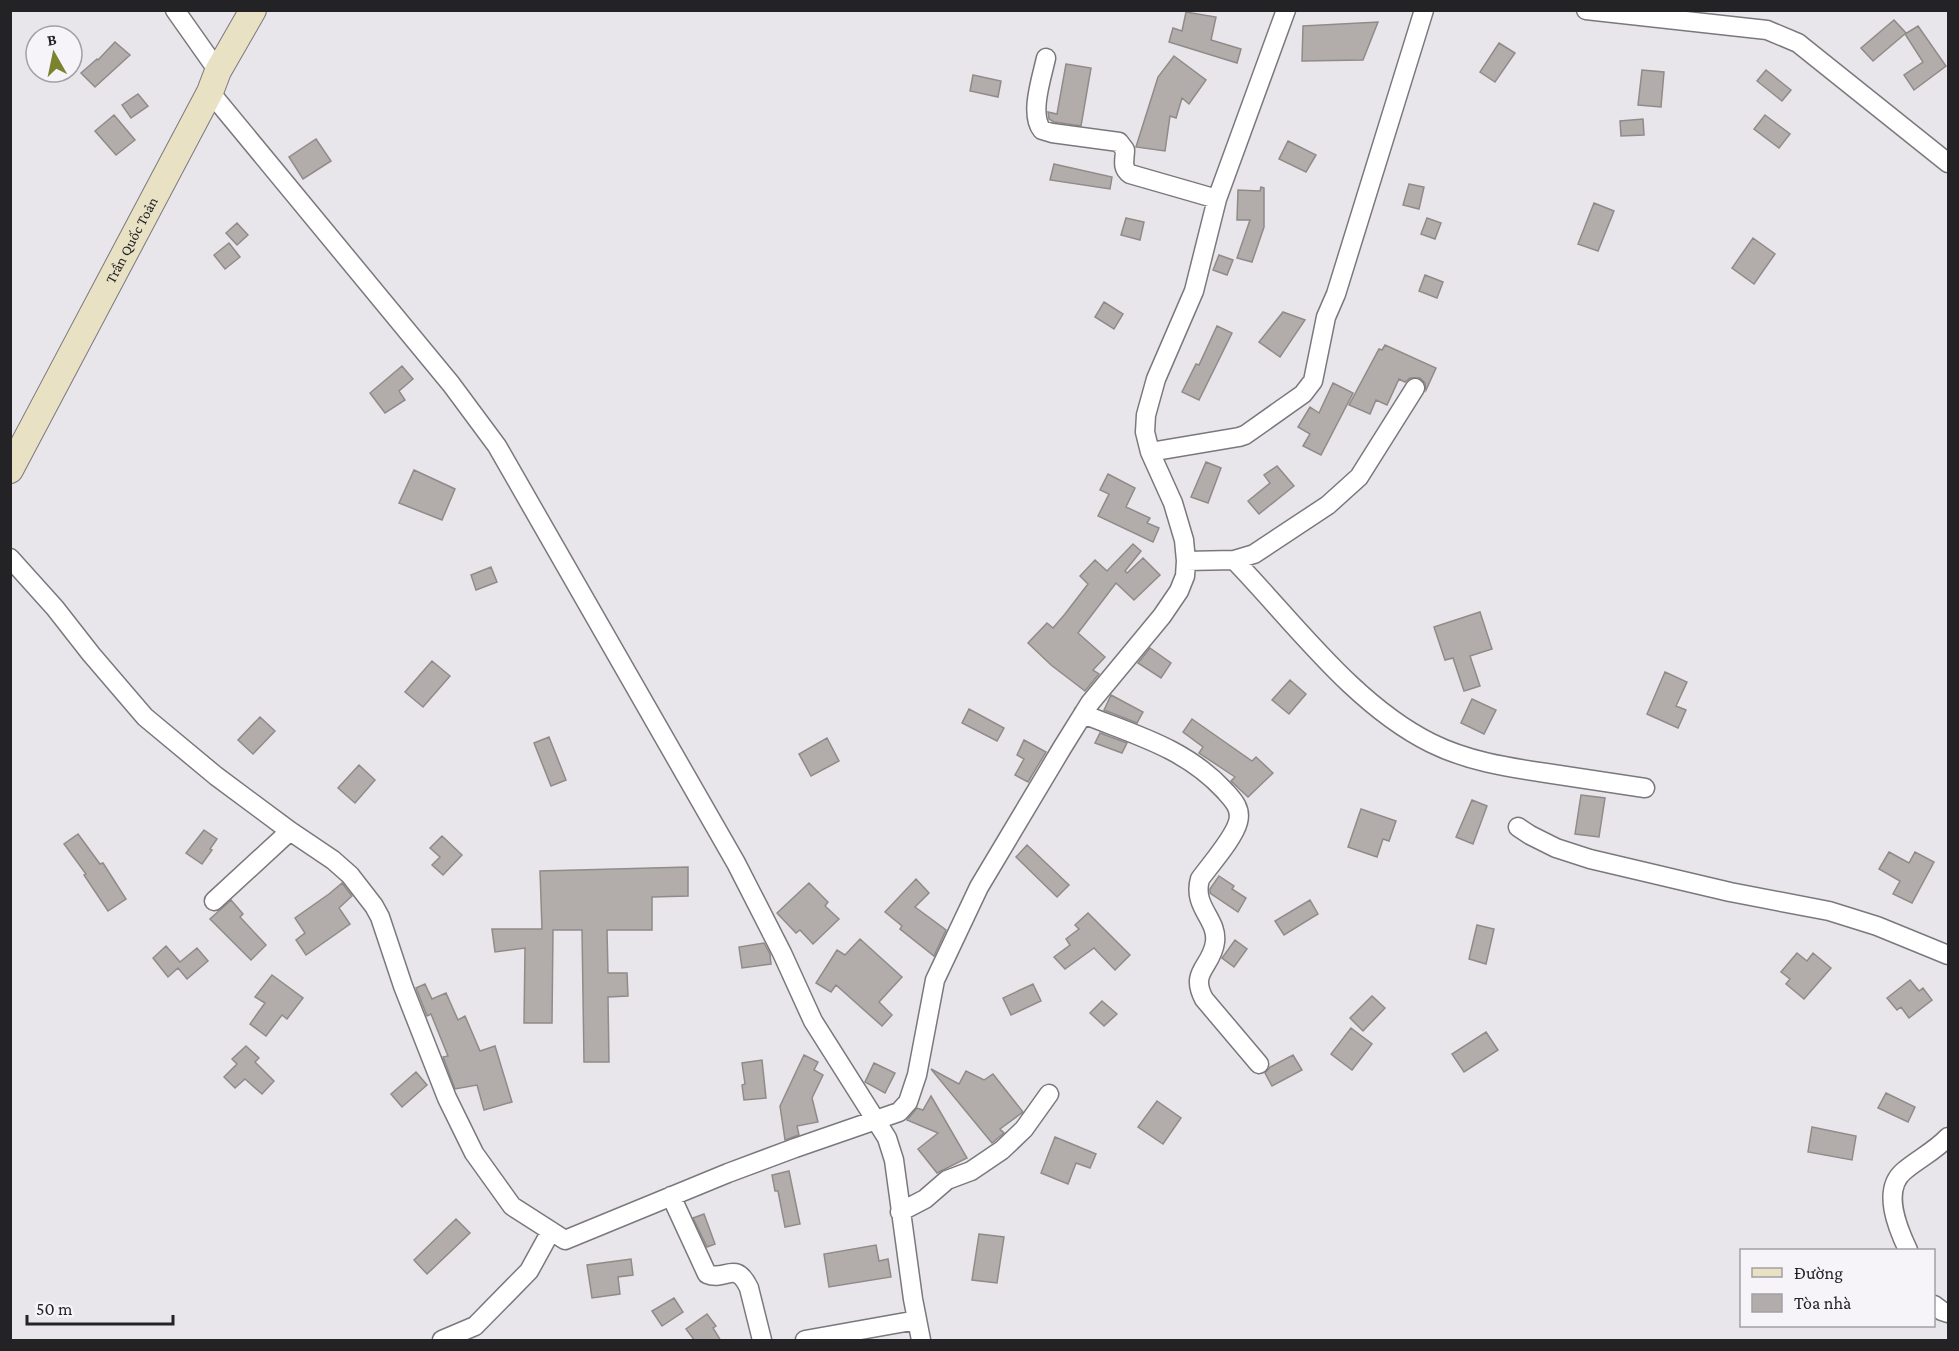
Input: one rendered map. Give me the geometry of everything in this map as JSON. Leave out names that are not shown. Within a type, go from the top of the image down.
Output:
[{"type":"main road","name":"Trần Quốc Toản","points":[[10,470],[253,10]]},
{"type":"street","points":[[175,10],[214,82],[497,446],[736,863],[782,952],[813,1021],[887,1138],[894,1160],[921,1341]]},
{"type":"street","points":[[10,558],[55,608],[145,717],[216,776],[350,875],[380,917],[403,986],[447,1098],[474,1152],[512,1206],[565,1240],[795,1148],[899,1112],[908,1102],[917,1075],[936,980],[979,887],[1083,714],[1162,616],[1179,591],[1185,576],[1184,540],[1173,503],[1150,452],[1145,432],[1146,415],[1156,379],[1194,291],[1217,199],[1286,10]]},
{"type":"street","points":[[1150,452],[1245,435],[1303,394],[1313,381],[1326,317],[1336,294],[1424,10]]},
{"type":"street","points":[[1586,10],[1767,30],[1784,36],[1798,43],[1948,163]]},
{"type":"street","points":[[1046,58],[1036,109],[1036,119],[1042,130],[1119,142],[1124,146],[1125,171],[1130,174],[1217,199]]},
{"type":"street","points":[[1186,561],[1234,560],[1254,554],[1328,505],[1359,477],[1415,388]]},
{"type":"street","points":[[1234,560],[1317,652],[1381,711],[1431,744],[1497,765],[1645,788]]},
{"type":"street","points":[[1083,714],[1184,756],[1211,776],[1236,804],[1239,820],[1234,831],[1200,879],[1198,888],[1198,897],[1214,933],[1215,942],[1198,982],[1204,999],[1258,1064]]},
{"type":"street","points":[[1518,826],[1556,848],[1590,859],[1730,892],[1829,911],[1878,926],[1948,955]]},
{"type":"street","points":[[214,901],[290,831]]},
{"type":"street","points":[[900,1212],[925,1199],[947,1180],[971,1171],[1002,1150],[1024,1129],[1049,1094]]},
{"type":"street","points":[[1907,1249],[1893,1203],[1893,1189],[1896,1180],[1948,1137]]},
{"type":"street","points":[[671,1196],[707,1274],[712,1276],[736,1273],[745,1280],[762,1341]]},
{"type":"street","points":[[442,1341],[462,1337],[530,1271],[551,1231]]},
{"type":"street","points":[[1935,1306],[1948,1313]]},
{"type":"street","points":[[805,1341],[917,1320]]},
{"type":"building","points":[[1186,12],[1216,17],[1211,40],[1241,49],[1237,63],[1169,42],[1173,28],[1182,31]]},
{"type":"building","points":[[1894,20],[1906,33],[1873,61],[1861,48]]},
{"type":"building","points":[[1378,22],[1363,60],[1302,61],[1303,26]]},
{"type":"building","points":[[1918,26],[1946,66],[1914,90],[1904,75],[1923,62],[1905,34]]},
{"type":"building","points":[[115,42],[130,55],[95,87],[84,76],[84,70]]},
{"type":"building","points":[[1499,43],[1515,53],[1495,82],[1480,72]]},
{"type":"building","points":[[1174,56],[1206,80],[1189,104],[1182,98],[1176,118],[1170,116],[1165,151],[1136,147],[1158,77]]},
{"type":"building","points":[[1066,64],[1091,68],[1081,126],[1054,122],[1049,119],[1048,112],[1057,114]]},
{"type":"building","points":[[1642,70],[1664,72],[1661,107],[1638,105]]},
{"type":"building","points":[[1766,70],[1791,90],[1782,101],[1757,81]]},
{"type":"building","points":[[973,75],[1001,81],[998,97],[970,91]]},
{"type":"building","points":[[138,94],[148,106],[131,118],[122,105]]},
{"type":"building","points":[[114,115],[135,140],[116,155],[95,131]]},
{"type":"building","points":[[1765,115],[1790,134],[1779,148],[1754,129]]},
{"type":"building","points":[[1643,119],[1644,135],[1621,136],[1620,121]]},
{"type":"building","points":[[316,139],[331,161],[303,179],[289,157]]},
{"type":"building","points":[[1288,141],[1316,155],[1306,172],[1279,159]]},
{"type":"building","points":[[1054,164],[1112,177],[1110,189],[1050,180]]},
{"type":"building","points":[[1409,184],[1424,187],[1419,209],[1403,205]]},
{"type":"building","points":[[1261,187],[1264,188],[1264,227],[1252,262],[1237,258],[1250,220],[1237,220],[1238,190],[1260,191]]},
{"type":"building","points":[[1594,203],[1614,211],[1598,251],[1578,244]]},
{"type":"building","points":[[1126,218],[1144,222],[1140,240],[1121,235]]},
{"type":"building","points":[[1427,218],[1441,223],[1435,239],[1421,234]]},
{"type":"building","points":[[237,223],[248,235],[237,245],[226,233]]},
{"type":"building","points":[[1753,238],[1775,254],[1754,284],[1732,268]]},
{"type":"building","points":[[229,243],[240,257],[225,269],[214,255]]},
{"type":"building","points":[[1219,255],[1233,260],[1227,275],[1213,270]]},
{"type":"building","points":[[1425,275],[1443,282],[1437,298],[1419,291]]},
{"type":"building","points":[[1104,302],[1123,314],[1114,329],[1095,317]]},
{"type":"building","points":[[1283,312],[1305,320],[1280,357],[1259,342]]},
{"type":"building","points":[[1217,326],[1232,333],[1199,400],[1182,392],[1196,364],[1199,365]]},
{"type":"building","points":[[1385,345],[1436,368],[1426,390],[1425,383],[1420,378],[1410,378],[1405,382],[1399,379],[1387,405],[1376,400],[1370,414],[1349,405],[1379,349],[1382,350]]},
{"type":"building","points":[[402,366],[413,379],[399,391],[405,400],[385,413],[370,393]]},
{"type":"building","points":[[1333,383],[1353,393],[1321,455],[1303,446],[1310,434],[1298,427],[1310,407],[1319,413]]},
{"type":"building","points":[[1206,462],[1221,468],[1208,503],[1191,497]]},
{"type":"building","points":[[1277,466],[1294,486],[1259,514],[1248,501],[1270,483],[1264,475]]},
{"type":"building","points":[[414,470],[455,489],[442,520],[399,503]]},
{"type":"building","points":[[1108,474],[1135,488],[1126,507],[1150,518],[1147,523],[1159,528],[1153,542],[1098,516],[1109,494],[1100,490]]},
{"type":"building","points":[[1133,544],[1141,551],[1125,571],[1127,573],[1143,558],[1160,575],[1134,600],[1116,583],[1078,633],[1105,657],[1093,670],[1099,674],[1085,691],[1051,665],[1028,643],[1047,623],[1053,628],[1065,614],[1088,584],[1080,576],[1095,560],[1107,571]]},
{"type":"building","points":[[491,567],[497,582],[476,590],[471,575]]},
{"type":"building","points":[[1480,612],[1492,649],[1470,656],[1480,686],[1464,691],[1453,658],[1445,660],[1434,627]]},
{"type":"building","points":[[1150,648],[1171,663],[1161,678],[1138,663]]},
{"type":"building","points":[[432,661],[450,676],[423,707],[405,692]]},
{"type":"building","points":[[1665,672],[1687,682],[1676,706],[1686,710],[1678,728],[1647,714]]},
{"type":"building","points":[[1290,680],[1306,694],[1289,714],[1272,700]]},
{"type":"building","points":[[1111,695],[1143,712],[1137,723],[1104,710]]},
{"type":"building","points":[[1472,699],[1496,710],[1484,734],[1461,723]]},
{"type":"building","points":[[969,709],[1004,728],[997,741],[962,723]]},
{"type":"building","points":[[260,717],[275,731],[253,754],[238,740]]},
{"type":"building","points":[[1192,719],[1252,761],[1256,757],[1273,773],[1248,797],[1231,781],[1235,777],[1199,753],[1203,747],[1183,732]]},
{"type":"building","points":[[1100,733],[1127,743],[1122,753],[1095,743]]},
{"type":"building","points":[[549,737],[566,780],[551,786],[534,743]]},
{"type":"building","points":[[827,738],[839,761],[811,776],[799,754]]},
{"type":"building","points":[[1024,740],[1046,752],[1028,782],[1015,775],[1024,759],[1017,755]]},
{"type":"building","points":[[359,765],[375,780],[355,803],[338,788]]},
{"type":"building","points":[[1581,795],[1605,798],[1599,837],[1575,834]]},
{"type":"building","points":[[1472,800],[1487,806],[1473,844],[1456,837]]},
{"type":"building","points":[[1361,809],[1396,821],[1389,841],[1383,839],[1377,857],[1348,847]]},
{"type":"building","points":[[204,830],[217,839],[202,864],[186,853]]},
{"type":"building","points":[[78,834],[100,864],[103,863],[126,899],[108,911],[84,875],[86,874],[64,844]]},
{"type":"building","points":[[442,836],[462,855],[443,875],[432,865],[440,857],[430,848]]},
{"type":"building","points":[[1027,845],[1069,885],[1057,897],[1016,857]]},
{"type":"building","points":[[1889,852],[1909,863],[1915,852],[1934,862],[1912,903],[1893,894],[1900,881],[1879,869]]},
{"type":"building","points":[[688,867],[688,896],[652,897],[652,930],[607,930],[608,973],[627,973],[628,996],[608,997],[609,1062],[584,1062],[582,930],[553,930],[552,1023],[524,1023],[525,948],[495,952],[492,929],[542,929],[540,871]]},
{"type":"building","points":[[1219,876],[1234,886],[1232,889],[1246,898],[1238,912],[1210,893],[1210,889]]},
{"type":"building","points":[[916,879],[929,893],[915,907],[946,930],[934,956],[900,929],[902,926],[885,912]]},
{"type":"building","points":[[342,883],[352,896],[339,908],[350,924],[306,955],[296,940],[305,933],[295,918]]},
{"type":"building","points":[[809,883],[828,902],[825,906],[839,919],[813,944],[800,930],[796,933],[777,913]]},
{"type":"building","points":[[231,900],[243,914],[240,917],[266,945],[251,960],[210,919]]},
{"type":"building","points":[[1310,900],[1318,914],[1284,935],[1275,921]]},
{"type":"building","points":[[1088,913],[1130,955],[1115,970],[1094,948],[1065,969],[1054,957],[1070,945],[1066,939],[1079,929],[1075,925]]},
{"type":"building","points":[[1477,925],[1494,929],[1486,964],[1469,959]]},
{"type":"building","points":[[860,939],[902,977],[879,1002],[892,1015],[882,1026],[836,985],[831,992],[816,983],[837,950],[845,955]]},
{"type":"building","points":[[1235,940],[1247,949],[1234,967],[1222,958]]},
{"type":"building","points":[[764,943],[770,954],[771,964],[742,968],[739,947]]},
{"type":"building","points":[[166,946],[180,962],[197,948],[208,961],[187,979],[178,968],[168,977],[153,958]]},
{"type":"building","points":[[1797,953],[1807,961],[1813,953],[1831,968],[1804,999],[1786,984],[1790,979],[1781,972]]},
{"type":"building","points":[[272,975],[303,998],[287,1019],[282,1015],[266,1036],[250,1024],[265,1003],[255,997]]},
{"type":"building","points":[[1910,980],[1919,991],[1923,988],[1932,1000],[1909,1018],[1901,1007],[1897,1010],[1887,998]]},
{"type":"building","points":[[425,984],[432,999],[446,993],[458,1020],[465,1016],[480,1051],[495,1046],[512,1102],[484,1110],[477,1085],[455,1089],[443,1057],[448,1056],[431,1014],[427,1016],[416,988]]},
{"type":"building","points":[[1033,984],[1041,1001],[1011,1015],[1003,998]]},
{"type":"building","points":[[1372,996],[1385,1008],[1363,1031],[1350,1018]]},
{"type":"building","points":[[1102,1001],[1117,1014],[1104,1026],[1090,1013]]},
{"type":"building","points":[[1351,1028],[1372,1044],[1352,1070],[1331,1054]]},
{"type":"building","points":[[1486,1032],[1498,1050],[1464,1072],[1452,1054]]},
{"type":"building","points":[[246,1046],[259,1058],[255,1062],[274,1081],[262,1094],[245,1079],[235,1088],[224,1077],[237,1064],[232,1059]]},
{"type":"building","points":[[804,1055],[818,1062],[814,1070],[823,1075],[812,1098],[818,1122],[797,1126],[799,1135],[785,1140],[780,1106]]},
{"type":"building","points":[[1293,1055],[1302,1070],[1272,1086],[1265,1073],[1270,1067]]},
{"type":"building","points":[[762,1060],[766,1098],[744,1100],[742,1085],[745,1084],[742,1063]]},
{"type":"building","points":[[874,1063],[895,1073],[885,1093],[865,1082]]},
{"type":"building","points":[[931,1069],[959,1084],[966,1071],[984,1080],[993,1074],[1023,1112],[1000,1129],[1004,1133],[992,1143]]},
{"type":"building","points":[[416,1072],[427,1085],[402,1107],[391,1094]]},
{"type":"building","points":[[1886,1093],[1915,1107],[1908,1122],[1878,1108]]},
{"type":"building","points":[[931,1096],[967,1158],[937,1173],[918,1149],[938,1133],[907,1120],[917,1108],[923,1110]]},
{"type":"building","points":[[1157,1101],[1181,1118],[1163,1144],[1138,1127]]},
{"type":"building","points":[[1812,1127],[1856,1136],[1852,1160],[1808,1152]]},
{"type":"building","points":[[1055,1137],[1096,1154],[1090,1168],[1076,1163],[1068,1184],[1041,1173]]},
{"type":"building","points":[[789,1171],[800,1224],[785,1227],[778,1191],[775,1191],[772,1175]]},
{"type":"building","points":[[704,1214],[715,1244],[707,1247],[693,1218]]},
{"type":"building","points":[[456,1219],[470,1233],[427,1274],[414,1260]]},
{"type":"building","points":[[979,1234],[1004,1237],[997,1283],[972,1280]]},
{"type":"building","points":[[876,1245],[879,1261],[888,1259],[891,1277],[829,1287],[824,1254]]},
{"type":"building","points":[[631,1259],[633,1275],[618,1277],[620,1294],[592,1298],[587,1265]]},
{"type":"building","points":[[674,1298],[683,1312],[662,1326],[652,1311]]},
{"type":"building","points":[[707,1314],[716,1326],[713,1328],[721,1341],[695,1341],[686,1329]]}]
